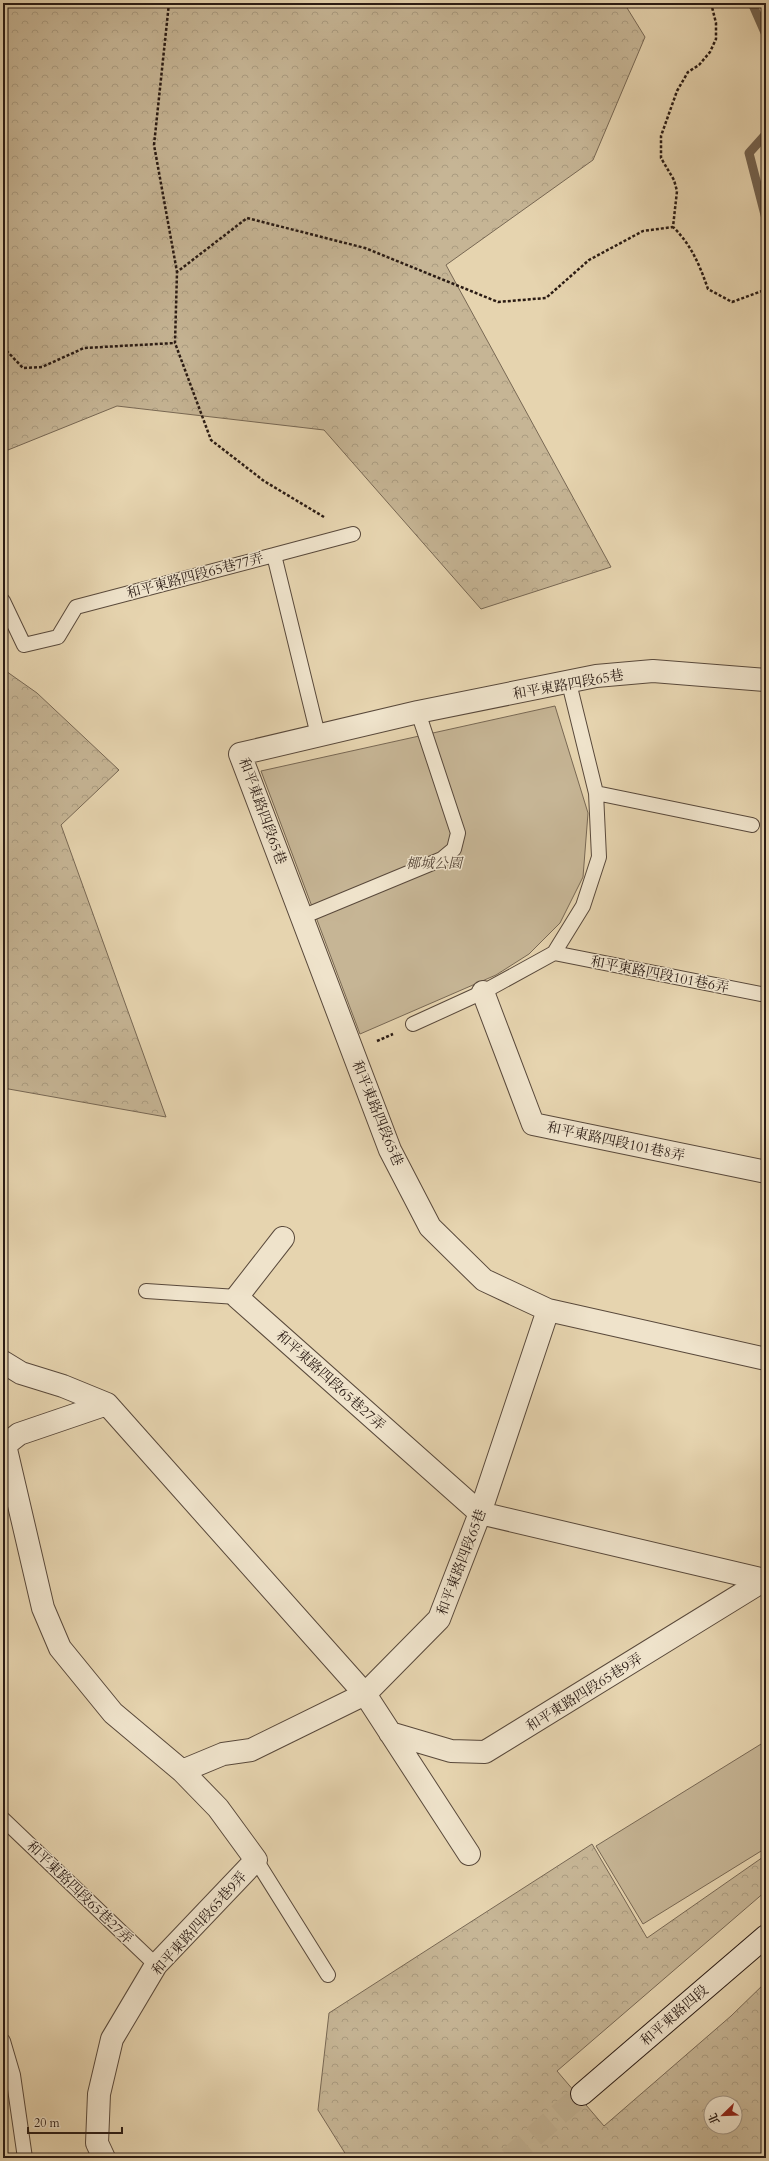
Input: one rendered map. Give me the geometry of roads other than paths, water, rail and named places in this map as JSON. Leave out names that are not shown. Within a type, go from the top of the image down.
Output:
[{"type":"street","name":"和平東路四段65巷","points":[[766,680],[653,671],[596,676],[418,712],[240,754],[390,1150],[430,1227],[484,1280],[548,1310],[766,1359]]},
{"type":"street","name":"和平東路四段101巷8弄","points":[[483,992],[533,1124],[766,1172]]},
{"type":"street","points":[[237,1297],[283,1238]]},
{"type":"street","name":"和平東路四段65巷27弄","points":[[237,1297],[480,1513]]},
{"type":"street","name":"和平東路四段65巷","points":[[182,1771],[223,1754],[252,1750],[364,1694],[439,1620],[480,1513],[548,1310]]},
{"type":"street","points":[[3,1362],[20,1373],[63,1386],[107,1404],[364,1694],[469,1854]]},
{"type":"street","points":[[107,1404],[19,1434],[5,1445],[43,1608],[60,1648],[113,1713],[182,1771],[218,1808],[256,1860]]},
{"type":"street","name":"和平東路四段65巷9弄","points":[[480,1513],[766,1580]]},
{"type":"street","name":"和平東路四段65巷9弄","points":[[390,1733],[451,1751],[485,1752],[766,1580]]},
{"type":"street","name":"和平東路四段65巷9弄","points":[[104,2158],[97,2144],[99,2094],[112,2039],[156,1965],[256,1860]]},
{"type":"street","name":"和平東路四段","points":[[582,2094],[766,1936]]},
{"type":"lane","points":[[274,555],[353,534]]},
{"type":"lane","name":"和平東路四段65巷77弄","points":[[3,601],[24,645],[58,636],[76,607],[274,555],[318,735]]},
{"type":"lane","points":[[413,1024],[483,992],[554,953],[583,906],[599,857],[596,793],[569,682]]},
{"type":"lane","points":[[302,917],[442,860],[454,849],[458,833],[418,712]]},
{"type":"lane","points":[[596,793],[752,824]]},
{"type":"lane","name":"和平東路四段101巷6弄","points":[[554,953],[766,996]]},
{"type":"lane","points":[[146,1291],[237,1297]]},
{"type":"lane","name":"和平東路四段65巷27弄","points":[[3,1819],[156,1965]]},
{"type":"lane","name":"和平東路四段65巷9弄","points":[[256,1860],[328,1975]]},
{"type":"lane","points":[[3,2041],[13,2076],[25,2158]]},
{"type":"waterway","points":[[752,3],[766,35]]},
{"type":"waterway","points":[[766,134],[749,153],[766,219]]},
{"type":"tunnel","points":[[509,2158],[582,2094]]},
{"type":"park label","name":"椰城公園","points":[[434,863]]}]
